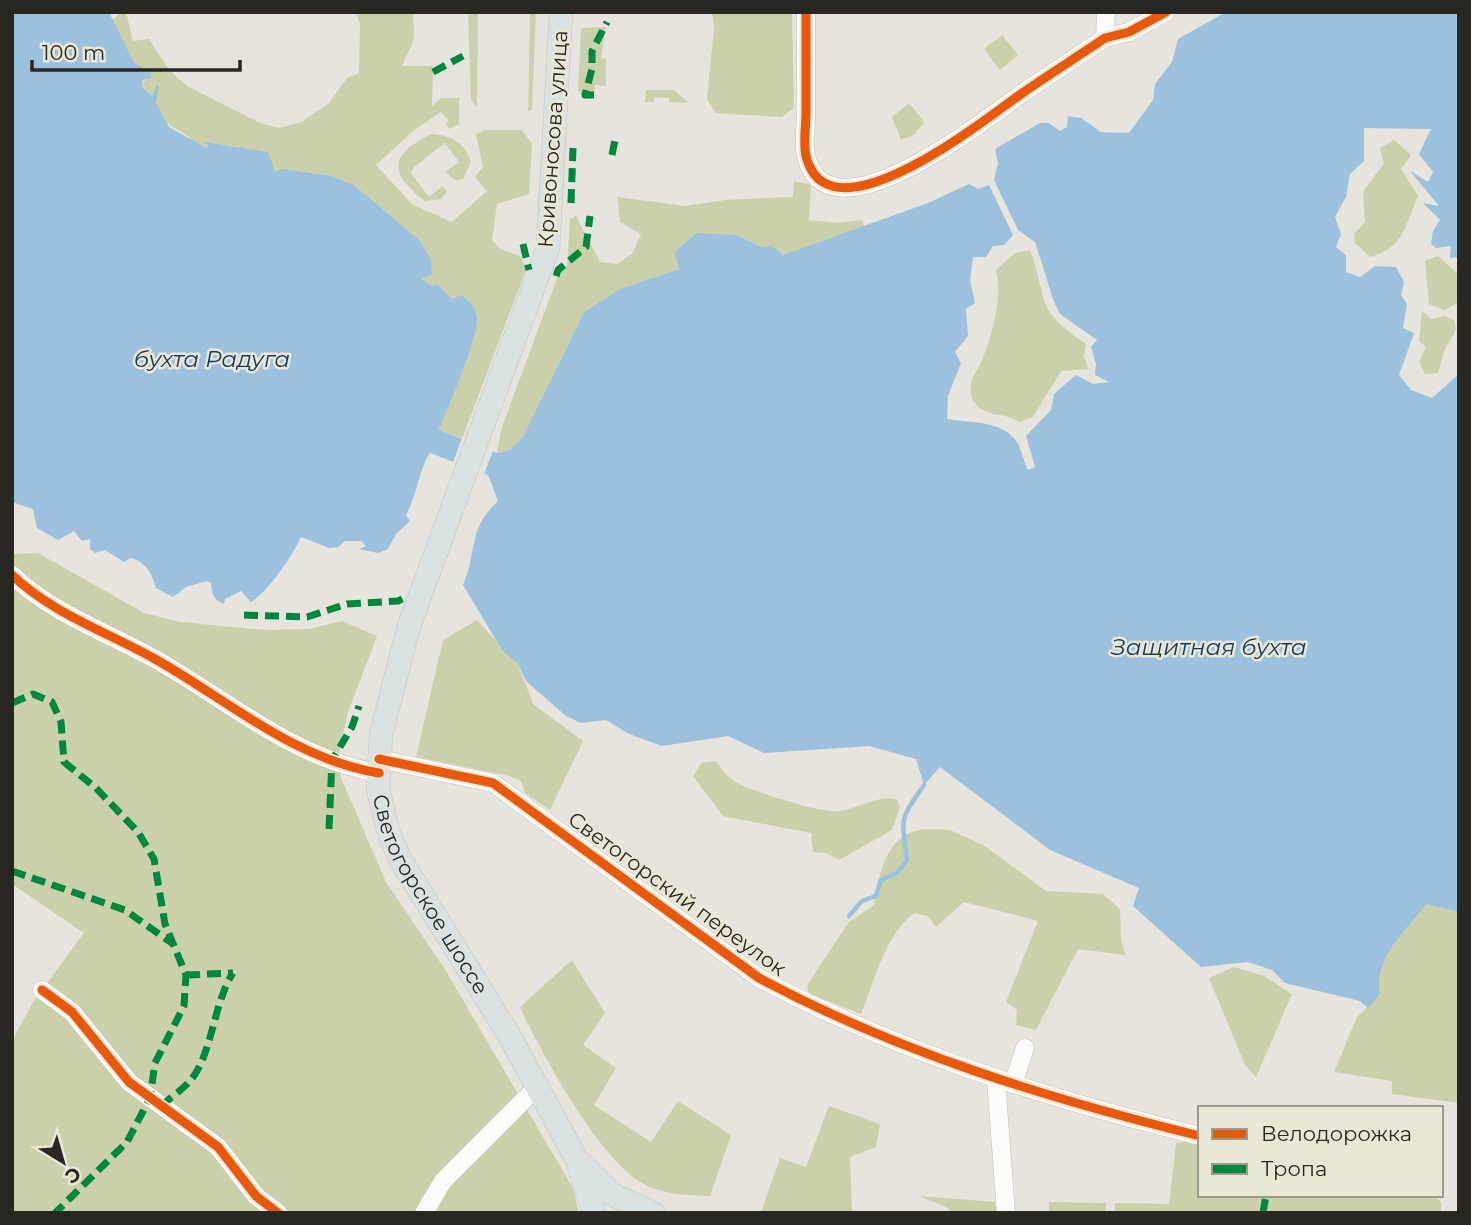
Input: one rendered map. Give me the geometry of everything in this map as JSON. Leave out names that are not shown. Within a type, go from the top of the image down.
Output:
[{"type":"main road","name":"Кривоносова улица","points":[[461,487],[548,248],[561,12]]},
{"type":"main road","name":"Светогорское шоссе","points":[[461,487],[409,626],[387,706],[379,766],[382,813],[400,859],[461,953],[579,1161],[594,1213]]},
{"type":"main road","name":"Светогорское шоссе","points":[[579,1161],[611,1194],[653,1213]]},
{"type":"street","points":[[806,12],[806,155],[820,178],[835,187],[870,185],[914,166],[949,146],[1105,38],[1129,33],[1166,12]]},
{"type":"street","points":[[1105,38],[1106,12]]},
{"type":"street","name":"Светогорский переулок","points":[[12,575],[74,620],[155,659],[259,727],[356,769],[379,766],[493,783],[759,978],[947,1062],[1004,1081],[1198,1135]]},
{"type":"street","points":[[42,990],[72,1012],[129,1082],[218,1147],[256,1196],[278,1213]]},
{"type":"street","points":[[1006,1213],[1004,1081],[1025,1048]]},
{"type":"street","points":[[424,1213],[443,1181],[537,1087]]},
{"type":"green space","points":[[121,12],[126,12],[133,41],[149,39],[170,71],[187,86],[262,124],[280,128],[302,122],[329,103],[347,78],[359,73],[360,23],[355,12],[413,12],[414,39],[402,66],[433,66],[432,106],[441,98],[459,98],[459,124],[449,129],[446,124],[448,120],[441,112],[413,131],[376,165],[413,205],[452,222],[487,191],[475,177],[483,167],[476,134],[485,130],[522,130],[532,144],[529,194],[497,204],[492,240],[499,248],[521,257],[526,270],[462,439],[439,430],[466,360],[452,299],[438,284],[432,286],[419,278],[432,275],[275,171],[211,144],[205,144],[208,147],[206,148],[195,144],[168,123],[156,103],[157,86],[152,96],[142,85],[147,77],[133,63],[113,20]]},
{"type":"green space","points":[[468,12],[478,12],[477,107],[471,101]]},
{"type":"green space","points":[[530,12],[536,12],[532,110],[528,111]]},
{"type":"green space","points":[[712,12],[792,12],[794,108],[782,117],[716,113],[707,99],[714,28]]},
{"type":"green space","points":[[606,27],[601,58],[606,59],[606,86],[595,85],[594,96],[584,96],[578,90],[581,31],[582,28]]},
{"type":"green space","points":[[1002,35],[1018,55],[1000,70],[984,49]]},
{"type":"green space","points":[[646,90],[674,90],[689,103],[669,102],[669,98],[654,97],[654,102],[645,102]]},
{"type":"green space","points":[[909,103],[924,122],[914,135],[901,140],[892,117]]},
{"type":"green space","points":[[431,134],[456,141],[471,162],[463,179],[455,180],[445,172],[459,162],[445,143],[414,167],[411,173],[429,197],[443,186],[447,191],[441,199],[425,201],[401,177],[399,162],[407,149]]},
{"type":"green space","points":[[1394,140],[1411,155],[1401,169],[1418,196],[1397,241],[1390,248],[1370,257],[1355,243],[1354,234],[1365,222],[1363,192],[1384,163],[1380,148]]},
{"type":"green space","points":[[794,181],[811,185],[809,220],[838,223],[862,220],[864,227],[783,255],[771,245],[762,247],[736,235],[679,269],[620,289],[584,312],[523,438],[510,450],[497,453],[501,430],[559,273],[567,266],[570,219],[576,216],[600,262],[617,264],[632,254],[641,234],[620,222],[617,197],[685,206],[725,200],[793,197]]},
{"type":"green space","points":[[1030,250],[1045,303],[1069,332],[1086,344],[1084,356],[1088,369],[1061,371],[1033,417],[1019,422],[980,408],[973,400],[970,388],[993,328],[998,292],[996,270],[1015,253]]},
{"type":"green space","points":[[1438,256],[1459,275],[1459,302],[1444,310],[1429,304],[1425,261]]},
{"type":"green space","points":[[1422,311],[1431,319],[1444,316],[1454,320],[1456,329],[1444,352],[1438,373],[1425,374],[1419,362],[1426,347],[1419,341]]},
{"type":"green space","points":[[38,553],[144,613],[181,622],[265,630],[310,629],[342,621],[377,636],[348,712],[336,766],[386,882],[446,971],[573,1188],[579,1213],[12,1213],[12,1041],[33,1002],[84,933],[12,884],[12,554]]},
{"type":"green space","points":[[477,620],[518,664],[533,704],[583,741],[550,810],[525,793],[521,781],[506,775],[416,757],[443,640]]},
{"type":"green space","points":[[716,761],[728,776],[739,784],[806,806],[839,811],[875,800],[890,799],[897,800],[900,807],[892,830],[839,860],[826,853],[813,852],[811,833],[723,816],[693,776],[702,763]]},
{"type":"green space","points":[[920,830],[950,830],[983,845],[1046,891],[1103,894],[1120,909],[1121,939],[1125,955],[1078,949],[1036,1030],[1016,1025],[1017,1010],[1006,1002],[1038,921],[964,902],[936,927],[928,916],[914,913],[904,923],[888,947],[861,1014],[808,993],[807,985],[848,923],[874,905],[885,861],[897,842],[905,835]]},
{"type":"green space","points":[[1426,903],[1459,912],[1459,1103],[1392,1094],[1392,1081],[1334,1072],[1357,1017],[1380,994],[1379,980],[1386,956]]},
{"type":"green space","points":[[572,960],[605,1013],[583,1045],[616,1068],[594,1105],[651,1142],[678,1101],[731,1135],[710,1196],[658,1190],[642,1183],[626,1171],[590,1129],[556,1076],[520,1007]]},
{"type":"green space","points":[[1234,967],[1264,976],[1292,994],[1256,1077],[1245,1065],[1209,978]]},
{"type":"green space","points":[[829,1106],[880,1124],[876,1147],[850,1157],[852,1213],[761,1212],[780,1158],[806,1167]]},
{"type":"green space","points":[[1176,1143],[1198,1145],[1198,1197],[1436,1197],[1441,1202],[1441,1213],[1115,1213],[1115,1203],[1169,1204]]},
{"type":"green space","points":[[919,1196],[995,1202],[996,1213],[950,1213],[948,1208]]},
{"type":"green space","points":[[1049,1202],[1106,1203],[1106,1213],[1049,1213]]},
{"type":"water","name":"Защитная бухта","points":[[12,12],[109,12],[134,63],[151,72],[151,78],[143,80],[142,86],[152,96],[157,85],[159,87],[156,103],[169,127],[206,148],[208,146],[204,142],[268,152],[275,171],[283,169],[331,176],[354,185],[420,241],[431,260],[432,275],[420,278],[432,286],[438,284],[452,299],[462,295],[474,308],[477,318],[468,356],[439,430],[497,453],[510,450],[523,437],[584,312],[620,289],[679,269],[675,252],[697,233],[736,235],[762,247],[771,245],[783,255],[928,203],[969,184],[978,189],[989,185],[1013,235],[1004,245],[993,246],[986,257],[973,257],[970,280],[975,303],[966,309],[968,336],[955,352],[961,363],[948,396],[947,419],[986,424],[1005,431],[1018,444],[1028,470],[1035,467],[1026,436],[1051,410],[1054,394],[1076,375],[1093,384],[1109,382],[1095,375],[1096,364],[1091,347],[1097,340],[1060,314],[1035,242],[1018,230],[994,180],[998,163],[995,149],[1040,123],[1049,123],[1060,131],[1067,127],[1068,116],[1081,118],[1101,132],[1129,133],[1153,100],[1155,84],[1172,62],[1178,39],[1226,12],[1459,12],[1459,257],[1450,258],[1451,246],[1436,248],[1431,244],[1433,231],[1440,220],[1423,203],[1439,206],[1410,171],[1428,182],[1433,172],[1419,154],[1431,129],[1364,128],[1364,161],[1350,174],[1346,197],[1335,217],[1341,234],[1336,247],[1346,255],[1346,272],[1360,277],[1375,266],[1396,267],[1404,282],[1401,295],[1407,304],[1403,328],[1414,333],[1399,375],[1411,390],[1432,398],[1459,374],[1459,912],[1426,904],[1386,956],[1379,980],[1380,994],[1368,1008],[1360,1001],[1285,983],[1272,970],[1248,962],[1201,967],[1133,906],[1139,888],[1050,850],[940,767],[924,785],[916,759],[869,746],[764,753],[728,736],[662,746],[629,734],[606,720],[581,723],[566,716],[526,681],[518,664],[502,650],[463,585],[477,531],[498,501],[488,475],[430,453],[406,515],[410,521],[396,534],[388,549],[378,553],[359,549],[366,546],[361,541],[345,541],[338,547],[329,548],[301,537],[279,572],[251,602],[241,591],[225,599],[224,604],[214,596],[211,583],[207,581],[186,587],[173,597],[156,588],[148,569],[136,560],[131,558],[124,562],[105,550],[95,553],[90,549],[90,539],[82,541],[74,531],[58,540],[37,528],[33,509],[12,502]]},
{"type":"pier","points":[[463,435],[494,448],[483,477],[452,465]]},
{"type":"waterway","points":[[849,916],[862,901],[876,896],[881,880],[897,873],[907,860],[904,820],[924,785]]},
{"type":"marked path","points":[[594,95],[585,95],[592,69],[592,51],[607,22]]},
{"type":"marked path","points":[[433,72],[463,56]]},
{"type":"marked path","points":[[612,155],[615,140]]},
{"type":"marked path","points":[[571,203],[573,148]]},
{"type":"marked path","points":[[556,276],[558,270],[586,247],[590,216]]},
{"type":"marked path","points":[[523,244],[529,270]]},
{"type":"marked path","points":[[244,615],[307,617],[347,604],[398,601],[406,597]]},
{"type":"marked path","points":[[12,703],[33,694],[52,702],[61,722],[64,762],[96,788],[138,832],[154,859],[165,924],[186,975],[184,1006],[155,1063],[150,1098],[127,1142],[55,1213]]},
{"type":"marked path","points":[[329,829],[332,760],[352,727],[359,706]]},
{"type":"marked path","points":[[12,871],[125,910],[173,944]]},
{"type":"marked path","points":[[186,975],[233,973]]},
{"type":"marked path","points":[[161,1106],[187,1084],[197,1070],[221,998],[233,973]]},
{"type":"marked path","points":[[1263,1213],[1266,1197]]},
{"type":"cycle path","points":[[806,12],[806,156],[820,180],[844,188],[875,182],[909,168],[944,148],[1105,38],[1129,32],[1166,12]]},
{"type":"cycle path","points":[[12,575],[63,612],[155,659],[290,742],[348,766],[379,773]]},
{"type":"cycle path","points":[[379,759],[493,783],[759,978],[811,1005],[919,1051],[975,1071],[1087,1106],[1198,1136]]},
{"type":"cycle path","points":[[42,990],[72,1012],[129,1082],[218,1147],[256,1196],[278,1213]]},
{"type":"water label","name":"бухта Радуга","points":[[212,359]]}]
